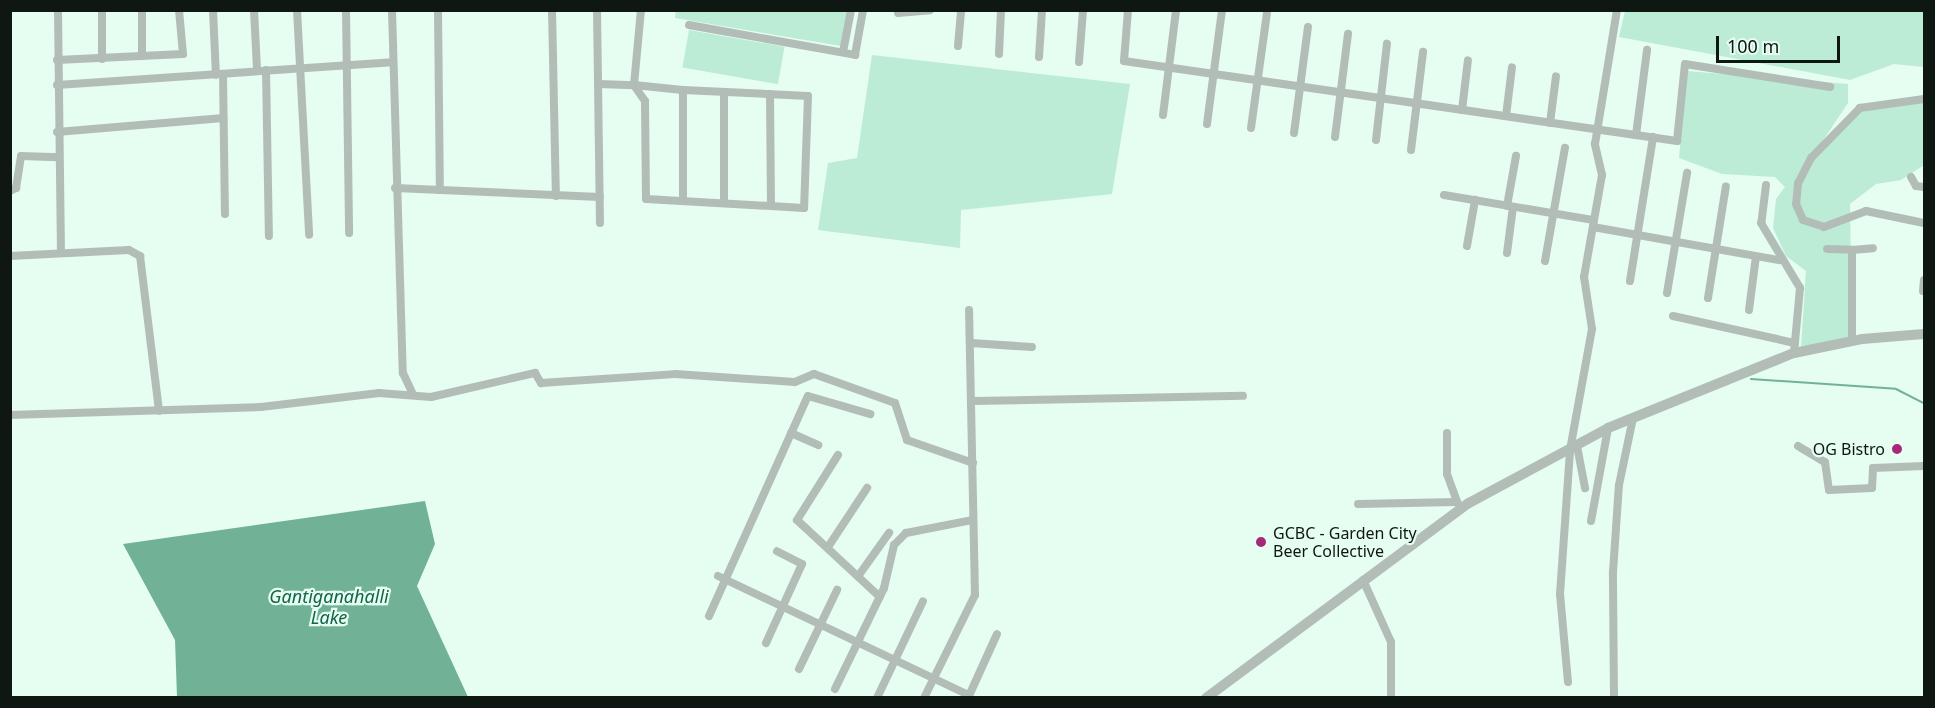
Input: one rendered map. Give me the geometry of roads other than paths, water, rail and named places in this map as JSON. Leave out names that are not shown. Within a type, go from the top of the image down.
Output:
[{"type":"street","points":[[58,10],[57,132],[61,253]]},
{"type":"street","points":[[102,10],[102,59]]},
{"type":"street","points":[[142,10],[142,56]]},
{"type":"street","points":[[57,60],[183,54],[179,10]]},
{"type":"street","points":[[213,10],[223,118],[225,214]]},
{"type":"street","points":[[254,10],[262,70],[269,236]]},
{"type":"street","points":[[297,10],[309,236]]},
{"type":"street","points":[[346,10],[349,233]]},
{"type":"street","points":[[393,10],[395,188],[403,373],[413,394]]},
{"type":"street","points":[[438,10],[440,190]]},
{"type":"street","points":[[552,10],[556,196]]},
{"type":"street","points":[[597,10],[600,223]]},
{"type":"street","points":[[599,84],[634,84],[683,90],[807,96],[804,208],[646,199],[645,101],[634,84],[641,10]]},
{"type":"street","points":[[843,52],[852,10]]},
{"type":"street","points":[[689,25],[855,55],[863,10]]},
{"type":"street","points":[[898,13],[930,10]]},
{"type":"street","points":[[958,46],[961,10]]},
{"type":"street","points":[[999,54],[1001,10]]},
{"type":"street","points":[[1039,57],[1042,10]]},
{"type":"street","points":[[1079,62],[1083,10]]},
{"type":"street","points":[[1128,10],[1124,61],[1677,141],[1685,64],[1830,87]]},
{"type":"street","points":[[1163,115],[1176,10]]},
{"type":"street","points":[[1207,124],[1222,10]]},
{"type":"street","points":[[1568,681],[1560,594],[1573,448],[1592,329],[1584,278],[1602,176],[1597,130],[1617,10]]},
{"type":"street","points":[[1251,128],[1267,13]]},
{"type":"street","points":[[1294,133],[1308,27]]},
{"type":"street","points":[[1335,137],[1348,34]]},
{"type":"street","points":[[1376,140],[1387,44]]},
{"type":"street","points":[[1636,135],[1647,50]]},
{"type":"street","points":[[1411,150],[1423,52]]},
{"type":"street","points":[[1461,110],[1468,60]]},
{"type":"street","points":[[57,85],[300,66],[392,62]]},
{"type":"street","points":[[1506,116],[1512,67]]},
{"type":"street","points":[[1550,123],[1556,76]]},
{"type":"street","points":[[683,90],[683,200]]},
{"type":"street","points":[[724,92],[724,202]]},
{"type":"street","points":[[770,94],[771,205]]},
{"type":"street","points":[[1924,99],[1860,108],[1811,158],[1798,183],[1796,204],[1803,220],[1824,227],[1866,211],[1924,223]]},
{"type":"street","points":[[57,132],[223,118]]},
{"type":"street","points":[[1630,280],[1653,138]]},
{"type":"street","points":[[1545,261],[1565,148]]},
{"type":"street","points":[[10,191],[16,188],[21,156],[58,157]]},
{"type":"street","points":[[1507,252],[1516,156]]},
{"type":"street","points":[[1667,293],[1688,174]]},
{"type":"street","points":[[1911,177],[1916,186],[1924,187]]},
{"type":"street","points":[[1766,185],[1761,223],[1779,260],[1800,288],[1794,348]]},
{"type":"street","points":[[1708,298],[1726,186]]},
{"type":"street","points":[[395,188],[600,197]]},
{"type":"street","points":[[1444,195],[1554,214],[1637,235],[1779,260]]},
{"type":"street","points":[[1467,246],[1475,200]]},
{"type":"street","points":[[1827,249],[1873,248]]},
{"type":"street","points":[[10,256],[129,250],[140,256],[159,411]]},
{"type":"street","points":[[1852,250],[1852,341]]},
{"type":"street","points":[[1749,310],[1756,256]]},
{"type":"street","points":[[1923,291],[1924,280]]},
{"type":"street","points":[[924,698],[975,595],[972,520],[974,401],[969,310]]},
{"type":"street","points":[[1673,316],[1794,348]]},
{"type":"street","points":[[1206,698],[1459,505],[1608,428],[1794,348],[1924,334]]},
{"type":"street","points":[[971,343],[1032,346]]},
{"type":"street","points":[[10,415],[245,408],[413,394],[431,397],[535,373],[541,383],[675,374],[795,382],[814,374],[895,403],[907,440],[973,463]]},
{"type":"street","points":[[710,616],[722,578],[808,396],[870,414]]},
{"type":"street","points":[[974,401],[1243,396]]},
{"type":"street","points":[[1614,698],[1613,572],[1619,485],[1633,418]]},
{"type":"street","points":[[1591,521],[1608,428]]},
{"type":"street","points":[[791,433],[818,445]]},
{"type":"street","points":[[1447,433],[1447,474],[1459,505]]},
{"type":"street","points":[[1798,446],[1825,462],[1829,490],[1872,488],[1873,468],[1924,466]]},
{"type":"street","points":[[1573,448],[1585,488]]},
{"type":"street","points":[[838,455],[797,520],[859,575],[880,597]]},
{"type":"street","points":[[828,547],[867,488]]},
{"type":"street","points":[[1358,504],[1459,505]]},
{"type":"street","points":[[835,689],[880,597],[894,545],[906,533],[972,520]]},
{"type":"street","points":[[859,575],[889,533]]},
{"type":"street","points":[[766,643],[802,564],[777,551]]},
{"type":"street","points":[[722,578],[968,696],[997,634]]},
{"type":"street","points":[[1363,580],[1391,642],[1391,698]]},
{"type":"street","points":[[799,669],[837,590]]},
{"type":"street","points":[[877,698],[923,601]]},
{"type":"water","name":"Gantiganahalli Lake","points":[[425,501],[435,544],[417,586],[468,697],[177,697],[175,640],[123,544]]},
{"type":"waterway","points":[[1751,379],[1896,389],[1924,403]]},
{"type":"place","name":"OG Bistro","points":[[1897,449]]},
{"type":"place","name":"GCBC - Garden City Beer Collective","points":[[1261,542]]}]
